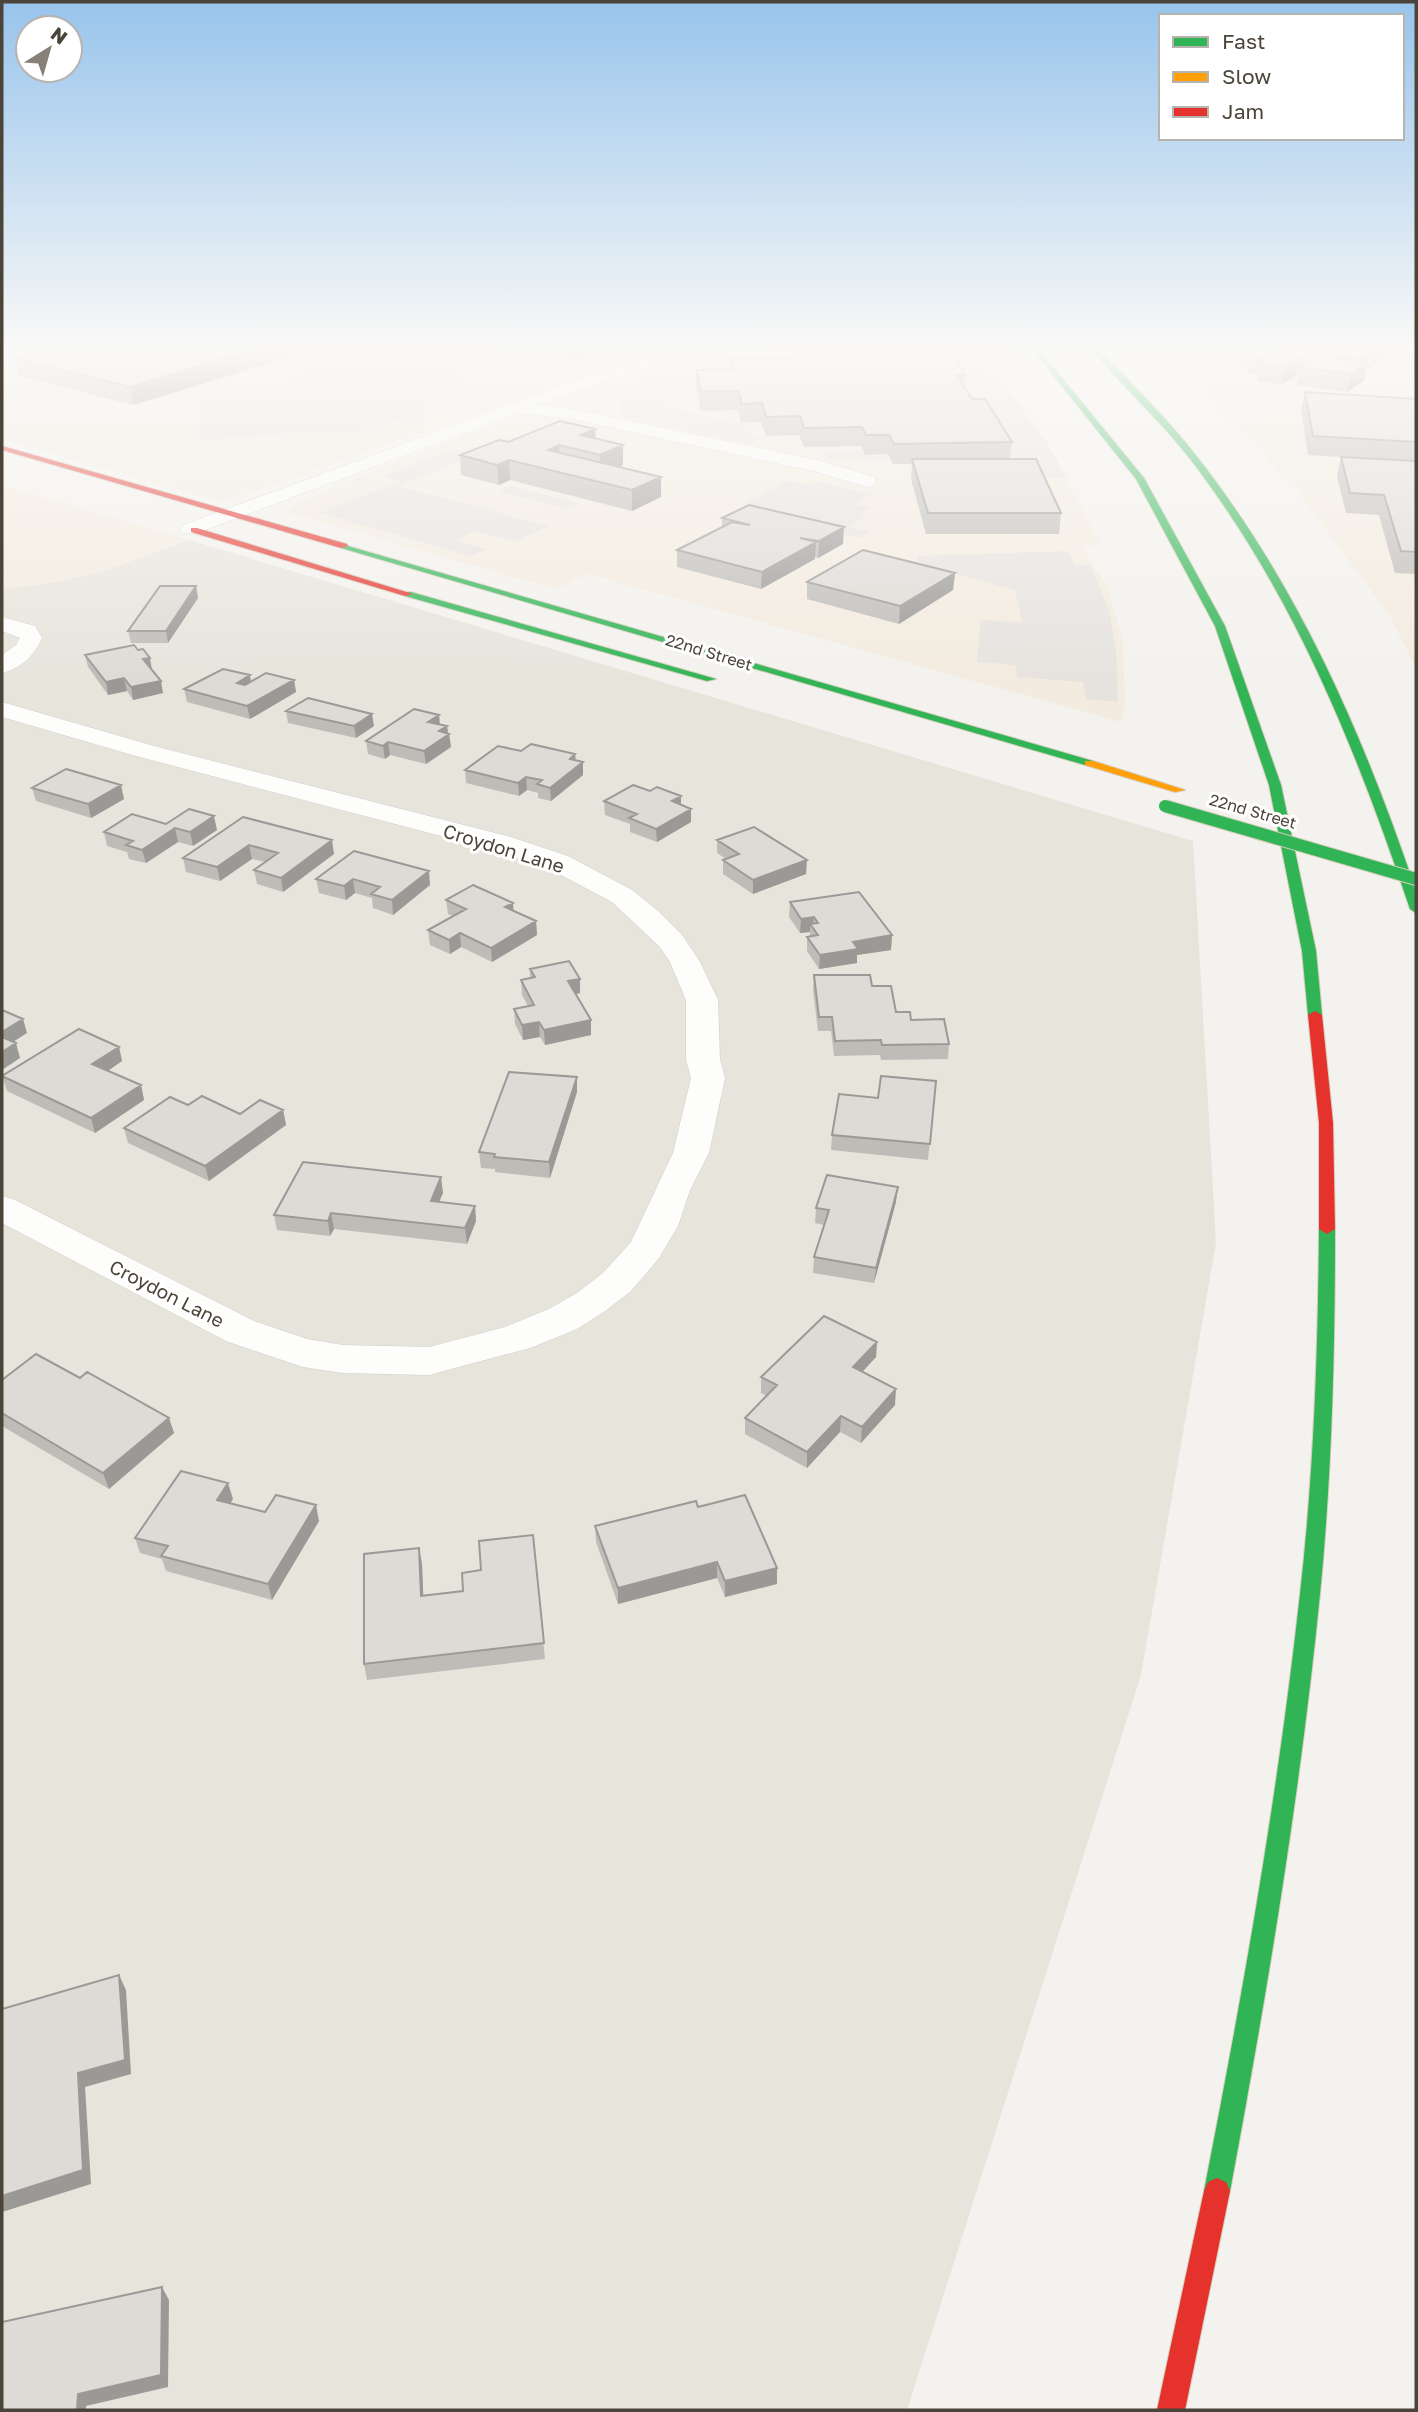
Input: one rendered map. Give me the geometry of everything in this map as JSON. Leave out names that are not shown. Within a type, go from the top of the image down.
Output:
[{"type":"main road","name":"22nd Street","points":[[38,458],[538,601],[1185,792]]},
{"type":"main road","points":[[1124,458],[1157,509],[1206,599],[1245,688],[1268,757],[1295,868],[1315,1005],[1324,1110],[1329,1242],[1326,1372],[1316,1519],[1280,1842],[1247,2043],[1171,2410]]},
{"type":"main road","points":[[1194,458],[1279,584],[1336,690],[1363,753],[1416,909]]},
{"type":"main road","name":"22nd Street","points":[[184,527],[490,618],[729,684]]},
{"type":"main road","name":"22nd Street","points":[[1158,804],[1416,879]]},
{"type":"main road","name":"22nd Street","points":[[1258,813],[1297,824]]},
{"type":"main road","points":[[1377,847],[1416,858]]},
{"type":"street","points":[[184,527],[232,515],[384,458]]},
{"type":"street","points":[[773,458],[867,481]]},
{"type":"street","points":[[2,624],[27,631],[32,638],[26,649],[2,666]]},
{"type":"street","name":"Croydon Lane","points":[[2,709],[145,751],[501,843],[583,873],[622,896],[648,917],[671,941],[685,962],[702,1000],[703,1059],[708,1078],[691,1153],[672,1190],[659,1226],[631,1268],[591,1302],[563,1319],[516,1338],[429,1361],[343,1359],[275,1346],[240,1331],[2,1208]]},
{"type":"shaded area","points":[[67,458],[350,458],[221,502]]},
{"type":"shaded area","points":[[409,458],[1055,458],[1101,545],[1082,546],[1107,587],[1123,641],[1125,702],[1121,722],[588,574],[556,589],[286,512],[300,502]]},
{"type":"shaded area","points":[[431,458],[469,458],[398,486],[549,526],[515,541],[476,531],[455,540],[486,549],[471,556],[320,513],[401,481],[384,476]]},
{"type":"shaded area","points":[[826,458],[887,458],[888,460]]},
{"type":"shaded area","points":[[1011,458],[1055,458],[1066,478],[918,477],[911,464],[1013,461]]},
{"type":"shaded area","points":[[1266,458],[1416,458],[1416,668],[1388,613],[1297,491]]},
{"type":"shaded area","points":[[787,481],[807,485],[816,481],[872,494],[854,504],[871,508],[861,514],[867,516],[849,526],[870,532],[860,538],[761,514],[754,506],[743,503]]},
{"type":"shaded area","points":[[2,485],[189,540],[101,572],[39,585],[2,588]]},
{"type":"shaded area","points":[[511,486],[579,503],[566,509],[498,491]]},
{"type":"shaded area","points":[[189,540],[1193,841],[1216,1243],[1141,1675],[907,2410],[2,2410],[2,588],[39,585],[101,572]]},
{"type":"shaded area","points":[[1068,551],[1075,565],[1091,565],[1109,611],[1116,650],[1118,702],[1086,699],[1083,682],[1017,677],[1016,665],[977,662],[981,620],[1022,622],[1015,590],[919,564],[917,556]]},
{"type":"building","points":[[469,458],[580,458],[661,477],[632,490],[509,460],[497,465]]},
{"type":"building","points":[[1341,458],[1416,461],[1416,552],[1401,551],[1384,495],[1350,493]]},
{"type":"building","points":[[912,459],[1036,459],[1061,513],[928,513]]},
{"type":"building","points":[[749,505],[844,527],[819,541],[800,538],[816,542],[762,572],[677,550],[732,522],[750,525],[722,518]]},
{"type":"building","points":[[863,550],[955,573],[900,606],[807,582]]},
{"type":"building","points":[[160,586],[196,586],[166,631],[128,631]]},
{"type":"building","points":[[134,645],[138,650],[143,649],[150,658],[143,659],[161,681],[131,687],[124,678],[106,682],[85,655]]},
{"type":"building","points":[[223,669],[250,675],[237,683],[245,685],[266,673],[294,680],[247,706],[184,689]]},
{"type":"building","points":[[308,698],[372,714],[354,726],[286,711]]},
{"type":"building","points":[[414,709],[439,715],[428,722],[447,726],[439,731],[449,734],[424,751],[388,742],[383,746],[366,741]]},
{"type":"building","points":[[531,744],[575,754],[570,759],[583,762],[550,788],[537,784],[542,780],[526,777],[518,783],[465,770],[498,746],[521,751]]},
{"type":"building","points":[[66,769],[121,785],[88,804],[32,788]]},
{"type":"building","points":[[633,785],[650,791],[657,787],[681,796],[672,801],[691,809],[656,829],[629,818],[637,814],[604,801]]},
{"type":"building","points":[[189,809],[214,816],[190,832],[175,828],[142,850],[126,845],[133,841],[104,832],[132,814],[166,824]]},
{"type":"building","points":[[243,817],[332,840],[281,878],[254,870],[278,853],[249,845],[217,867],[183,858]]},
{"type":"building","points":[[754,827],[807,860],[753,880],[723,860],[739,854],[717,840]]},
{"type":"building","points":[[354,851],[429,871],[392,900],[371,894],[380,887],[353,879],[344,886],[316,879]]},
{"type":"building","points":[[473,885],[513,903],[505,907],[536,921],[491,948],[460,933],[449,940],[428,930],[466,909],[446,900]]},
{"type":"building","points":[[859,892],[892,935],[853,942],[858,949],[820,955],[807,937],[818,935],[810,924],[818,923],[814,917],[801,919],[790,902]]},
{"type":"building","points":[[569,961],[580,979],[568,981],[591,1020],[544,1030],[539,1022],[522,1025],[514,1009],[534,1005],[521,980],[535,977],[530,969]]},
{"type":"building","points":[[814,975],[870,975],[872,986],[891,986],[896,1012],[910,1012],[911,1020],[944,1019],[949,1044],[882,1045],[881,1040],[835,1041],[832,1017],[819,1017]]},
{"type":"building","points":[[2,1010],[23,1019],[2,1032]]},
{"type":"building","points":[[79,1029],[119,1047],[92,1064],[141,1085],[91,1118],[2,1076]]},
{"type":"building","points":[[2,1037],[16,1043],[2,1052]]},
{"type":"building","points":[[509,1072],[577,1077],[549,1162],[494,1157],[495,1154],[479,1152]]},
{"type":"building","points":[[881,1076],[936,1081],[930,1144],[832,1135],[839,1094],[878,1098]]},
{"type":"building","points":[[202,1096],[240,1114],[260,1100],[283,1110],[205,1166],[124,1128],[170,1097],[188,1105]]},
{"type":"building","points":[[303,1162],[441,1177],[431,1201],[475,1206],[465,1228],[331,1213],[328,1221],[274,1215]]},
{"type":"building","points":[[827,1175],[898,1187],[876,1268],[814,1257],[829,1210],[816,1208]]},
{"type":"building","points":[[824,1316],[877,1342],[853,1367],[896,1389],[862,1427],[841,1416],[807,1452],[745,1418],[777,1385],[761,1377]]},
{"type":"building","points":[[36,1354],[80,1378],[87,1372],[169,1418],[103,1473],[2,1413],[2,1380]]},
{"type":"building","points":[[181,1471],[228,1483],[217,1500],[265,1512],[276,1495],[316,1505],[268,1584],[161,1556],[168,1546],[135,1538]]},
{"type":"building","points":[[745,1495],[777,1568],[725,1581],[717,1562],[618,1588],[595,1526],[696,1501],[698,1507]]},
{"type":"building","points":[[533,1535],[544,1643],[364,1664],[364,1554],[419,1548],[421,1596],[463,1591],[462,1573],[481,1570],[479,1541]]},
{"type":"building","points":[[119,1975],[125,2060],[78,2073],[83,2170],[2,2196],[2,2009]]},
{"type":"building","points":[[162,2287],[161,2375],[78,2394],[77,2410],[2,2410],[2,2322]]},
{"type":"traffic: fast","points":[[1123,458],[1140,478],[1220,626],[1275,785],[1309,951],[1315,1015]]},
{"type":"traffic: fast","points":[[1193,458],[1237,517],[1270,569],[1328,679],[1375,793],[1416,909]]},
{"type":"traffic: fast","points":[[344,546],[1089,763]]},
{"type":"traffic: fast","points":[[408,594],[711,679]]},
{"type":"traffic: fast","points":[[1165,806],[1416,879]]},
{"type":"traffic: fast","points":[[1217,2191],[1261,1954],[1297,1713],[1320,1471],[1326,1350],[1327,1229]]},
{"type":"traffic: slow","points":[[1089,763],[1179,790]]},
{"type":"traffic: jam","points":[[35,458],[344,546]]},
{"type":"traffic: jam","points":[[194,530],[408,594]]},
{"type":"traffic: jam","points":[[1315,1015],[1326,1123],[1327,1229]]},
{"type":"traffic: jam","points":[[1171,2410],[1217,2191]]}]
